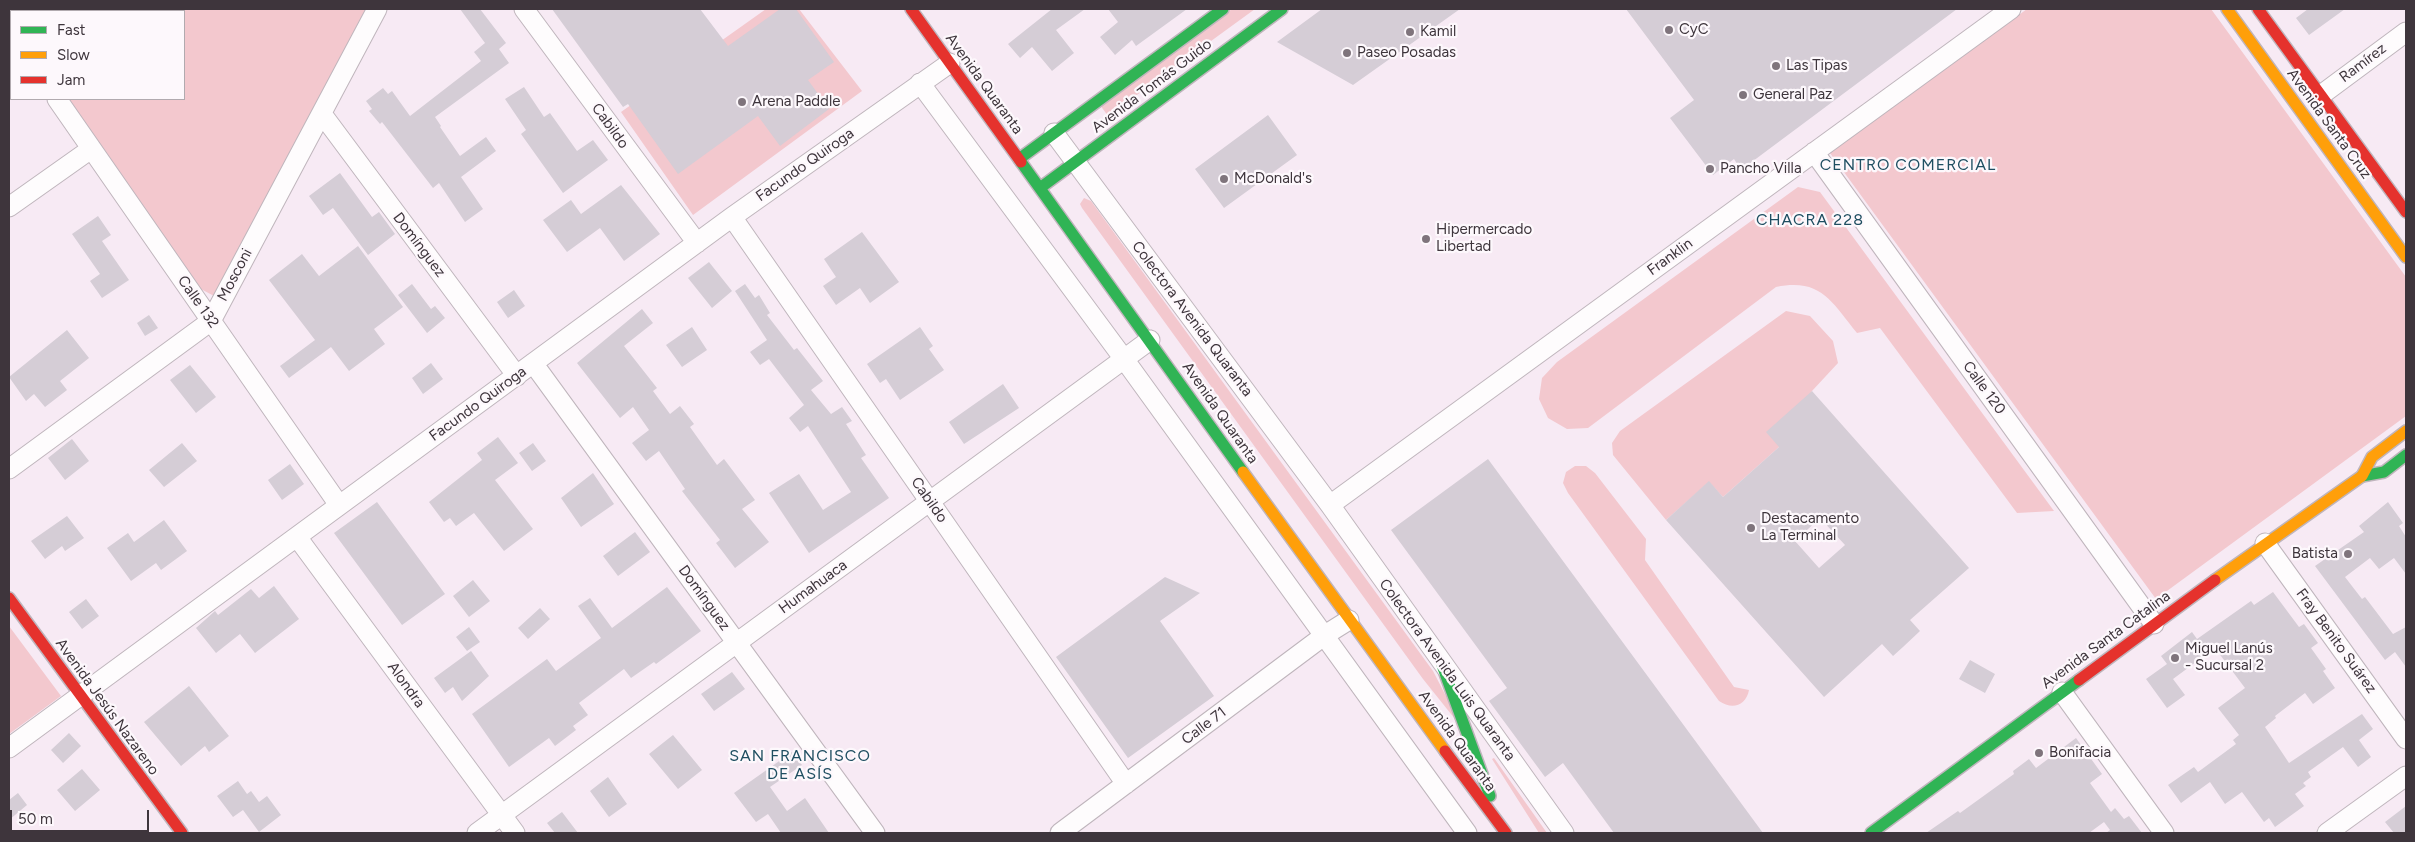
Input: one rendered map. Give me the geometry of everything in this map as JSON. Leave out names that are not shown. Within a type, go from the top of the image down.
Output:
[{"type":"main road","name":"Avenida Quaranta","points":[[911,9],[1349,620],[1503,829]]},
{"type":"main road","name":"Avenida Tomás Guido","points":[[1019,159],[1223,9]]},
{"type":"main road","name":"Avenida Tomás Guido","points":[[1040,188],[1282,9]]},
{"type":"main road","name":"Avenida Santa Cruz","points":[[2227,9],[2406,257]]},
{"type":"main road","name":"Avenida Santa Cruz","points":[[2258,9],[2406,212]]},
{"type":"main road","name":"Avenida Santa Catalina","points":[[2362,476],[2372,458],[2406,431]]},
{"type":"main road","name":"Avenida Santa Catalina","points":[[1871,833],[2265,542],[2362,476],[2384,472],[2406,456]]},
{"type":"main road","name":"Avenida Jesús Nazareno","points":[[9,598],[182,833]]},
{"type":"main road","points":[[1442,665],[1503,829]]},
{"type":"street","name":"Mosconi","points":[[9,468],[211,321],[377,9]]},
{"type":"street","name":"Cabildo","points":[[524,9],[697,243]]},
{"type":"street","name":"Franklin","points":[[1330,505],[2010,9]]},
{"type":"street","name":"Ramírez","points":[[2321,95],[2406,32]]},
{"type":"street","name":"Facundo Quiroga","points":[[9,748],[732,217],[950,63]]},
{"type":"street","points":[[920,84],[1124,359],[1467,833]]},
{"type":"street","name":"Calle 132","points":[[58,100],[339,505]]},
{"type":"street","name":"Domínguez","points":[[322,114],[517,376]]},
{"type":"street","name":"Colectora Avenida Quaranta","points":[[1054,133],[1330,505]]},
{"type":"street","points":[[9,207],[91,149]]},
{"type":"street","name":"Calle 120","points":[[1814,152],[2154,624]]},
{"type":"street","name":"Cabildo","points":[[732,217],[1126,784]]},
{"type":"street","name":"Humahuaca","points":[[477,833],[1150,340]]},
{"type":"street","name":"Domínguez","points":[[533,363],[875,833]]},
{"type":"street","name":"Colectora Avenida Luis Quaranta","points":[[1330,505],[1442,665],[1564,833]]},
{"type":"street","name":"Alondra","points":[[296,537],[515,833]]},
{"type":"street","name":"Fray Benito Suárez","points":[[2265,542],[2406,739]]},
{"type":"street","name":"Calle 71","points":[[1060,833],[1325,635],[1349,620]]},
{"type":"street","points":[[2062,692],[2164,833]]},
{"type":"street","points":[[2327,833],[2406,776]]},
{"type":"shaded area","points":[[9,9],[373,9],[216,297],[197,287],[66,100],[185,100],[185,10],[10,10],[10,21]]},
{"type":"shaded area","name":"Arena Paddle","points":[[766,9],[799,9],[862,91],[693,215],[621,112]]},
{"type":"shaded area","points":[[1232,9],[1255,9],[1108,116],[1100,105]]},
{"type":"shaded area","points":[[2027,9],[2211,9],[2406,277],[2406,416],[2156,599],[1830,153]]},
{"type":"shaded area","points":[[1798,187],[1820,192],[2054,511],[2017,513],[1880,328],[1857,333],[1832,302],[1815,289],[1804,286],[1776,287],[1588,428],[1567,429],[1548,418],[1539,399],[1542,378],[1557,362]]},
{"type":"shaded area","points":[[1084,198],[1091,201],[1433,671],[1463,729],[1423,679],[1082,208],[1080,204]]},
{"type":"shaded area","points":[[1786,311],[1810,316],[1833,341],[1838,363],[1812,391],[1779,447],[1723,497],[1709,482],[1666,520],[1613,455],[1612,443],[1620,431]]},
{"type":"shaded area","points":[[1575,466],[1586,466],[1595,473],[1646,539],[1645,560],[1734,687],[1749,690],[1742,703],[1733,706],[1719,701],[1568,493],[1563,483],[1566,472]]},
{"type":"shaded area","points":[[9,626],[61,696],[9,734]]},
{"type":"shaded area","points":[[1494,758],[1547,833],[1539,833],[1492,759]]},
{"type":"building","points":[[460,9],[480,9],[506,43],[499,49],[509,63],[435,117],[460,156],[486,137],[496,151],[461,177],[483,209],[465,222],[439,183],[433,188],[382,122],[380,124],[369,111],[372,109],[366,101],[383,88],[388,94],[392,91],[410,116],[481,61],[474,52],[485,43]]},
{"type":"building","name":"Arena Paddle","points":[[552,9],[700,9],[728,46],[780,9],[796,9],[834,62],[808,80],[829,109],[780,146],[758,116],[678,174],[628,104],[623,107]]},
{"type":"building","points":[[1052,9],[1085,9],[1056,30],[1074,53],[1052,71],[1032,47],[1020,58],[1008,44]]},
{"type":"building","points":[[1108,9],[1187,9],[1136,46],[1132,40],[1115,55],[1100,37],[1118,22]]},
{"type":"building","name":"Paseo Posadas","points":[[1322,9],[1460,9],[1353,85],[1277,42]]},
{"type":"building","points":[[1626,9],[1957,9],[1741,170],[1734,159],[1713,175],[1670,118],[1694,100]]},
{"type":"building","points":[[2308,9],[2345,9],[2309,35],[2296,18]]},
{"type":"building","points":[[524,87],[544,117],[550,113],[577,151],[593,140],[608,160],[563,193],[521,134],[526,130],[505,99]]},
{"type":"building","points":[[1268,115],[1297,155],[1224,208],[1195,169]]},
{"type":"building","points":[[340,173],[372,217],[379,212],[395,234],[368,255],[333,208],[323,215],[309,196]]},
{"type":"building","points":[[621,185],[660,234],[624,261],[600,228],[567,252],[543,220],[571,200],[581,214]]},
{"type":"building","points":[[98,216],[111,235],[102,241],[129,280],[102,298],[90,281],[100,274],[72,234]]},
{"type":"building","points":[[862,232],[899,282],[870,303],[860,288],[836,305],[823,286],[836,277],[824,259]]},
{"type":"building","points":[[358,246],[403,307],[374,329],[385,344],[349,371],[331,347],[289,378],[280,366],[315,340],[269,280],[302,254],[319,276]]},
{"type":"building","points":[[709,262],[732,291],[712,308],[688,278]]},
{"type":"building","points":[[412,284],[431,309],[435,306],[445,318],[427,333],[398,295]]},
{"type":"building","points":[[745,284],[755,298],[759,295],[770,313],[767,315],[794,350],[797,348],[823,381],[811,390],[831,414],[842,407],[852,421],[846,424],[866,455],[861,458],[889,498],[809,553],[769,493],[799,474],[823,510],[851,492],[808,426],[800,432],[789,418],[804,405],[769,359],[760,365],[750,352],[767,340],[735,291]]},
{"type":"building","points":[[514,290],[525,306],[508,318],[497,302]]},
{"type":"building","points":[[642,309],[653,323],[624,346],[657,388],[653,391],[670,414],[680,406],[694,424],[690,427],[717,465],[724,459],[755,500],[742,509],[769,542],[735,568],[716,543],[720,540],[682,491],[685,489],[659,451],[646,461],[632,443],[649,430],[633,407],[620,418],[577,363]]},
{"type":"building","points":[[149,315],[158,328],[145,336],[137,323]]},
{"type":"building","points":[[692,327],[707,350],[682,367],[666,345]]},
{"type":"building","points":[[920,327],[933,346],[929,349],[944,370],[900,400],[886,379],[880,383],[867,364]]},
{"type":"building","points":[[67,330],[89,358],[60,381],[67,390],[45,407],[34,394],[26,401],[9,377]]},
{"type":"building","points":[[431,363],[443,379],[423,394],[412,378]]},
{"type":"building","points":[[190,365],[216,397],[196,413],[170,380]]},
{"type":"building","points":[[1003,384],[1019,408],[964,444],[949,422]]},
{"type":"building","points":[[1812,391],[1969,568],[1910,620],[1920,631],[1893,656],[1882,644],[1824,697],[1666,520],[1709,481],[1723,497],[1779,447],[1766,432]],"holes":[[[1820,518],[1845,545],[1819,568],[1795,541]]]},
{"type":"building","points":[[498,437],[518,463],[495,480],[533,529],[504,551],[474,513],[456,526],[450,518],[444,522],[429,502],[482,460],[477,453]]},
{"type":"building","points":[[72,439],[89,461],[65,480],[48,458]]},
{"type":"building","points":[[182,443],[197,461],[164,487],[149,470]]},
{"type":"building","points":[[533,443],[546,461],[532,471],[519,453]]},
{"type":"building","points":[[1488,459],[1763,833],[1614,833],[1563,763],[1545,777],[1489,701],[1507,688],[1391,530]]},
{"type":"building","points":[[290,464],[304,484],[282,500],[268,480]]},
{"type":"building","points":[[593,473],[614,504],[581,527],[561,498]]},
{"type":"building","points":[[377,502],[445,594],[402,625],[334,533]]},
{"type":"building","points":[[2388,502],[2403,523],[2399,526],[2406,537],[2406,574],[2394,558],[2379,569],[2370,558],[2345,577],[2362,599],[2365,597],[2393,634],[2406,627],[2406,667],[2395,652],[2385,660],[2315,566],[2364,532],[2359,526]]},
{"type":"building","points":[[67,516],[84,538],[65,551],[62,546],[45,559],[31,541]]},
{"type":"building","points":[[164,520],[187,551],[161,570],[156,563],[131,581],[107,548],[128,533],[134,542]]},
{"type":"building","points":[[635,532],[650,552],[618,576],[603,556]]},
{"type":"building","points":[[1165,577],[1200,593],[1160,621],[1214,696],[1128,758],[1056,657]]},
{"type":"building","points":[[473,580],[490,601],[469,617],[453,596]]},
{"type":"building","points":[[274,586],[299,619],[255,653],[240,634],[216,653],[196,628],[215,611],[218,615],[251,589],[259,598]]},
{"type":"building","points":[[667,587],[701,631],[656,664],[654,662],[631,678],[624,669],[579,703],[588,715],[573,726],[576,730],[555,746],[549,738],[509,767],[472,714],[547,659],[556,671],[601,638],[578,606],[590,598],[612,628]]},
{"type":"building","points":[[2273,592],[2299,627],[2304,624],[2318,643],[2311,648],[2326,669],[2323,671],[2335,688],[2313,704],[2305,693],[2275,716],[2276,718],[2265,727],[2289,763],[2362,714],[2373,729],[2359,740],[2371,757],[2358,767],[2343,747],[2308,772],[2311,777],[2303,783],[2306,786],[2295,794],[2304,806],[2275,827],[2269,818],[2264,822],[2242,792],[2225,804],[2210,782],[2181,803],[2168,785],[2194,767],[2198,772],[2236,744],[2233,740],[2239,735],[2218,708],[2245,688],[2215,648],[2173,679],[2185,695],[2167,708],[2146,679],[2167,664],[2161,656],[2192,632],[2197,639],[2251,601],[2254,605]]},
{"type":"building","points":[[86,599],[99,616],[82,629],[69,612]]},
{"type":"building","points":[[540,608],[550,619],[528,639],[518,628]]},
{"type":"building","points":[[469,627],[480,642],[467,651],[456,637]]},
{"type":"building","points":[[471,651],[489,676],[462,701],[453,687],[445,693],[434,678]]},
{"type":"building","points":[[1970,660],[1995,674],[1985,693],[1959,679]]},
{"type":"building","points":[[732,672],[745,689],[714,711],[701,694]]},
{"type":"building","points":[[189,686],[229,736],[209,752],[205,746],[181,766],[144,722]]},
{"type":"building","points":[[69,733],[81,746],[63,763],[51,750]]},
{"type":"building","points":[[673,735],[702,770],[678,789],[649,754]]},
{"type":"building","points":[[2076,738],[2102,774],[2090,783],[2111,812],[2115,808],[2124,819],[2129,816],[2142,833],[2106,833],[2110,830],[2104,822],[2089,833],[1926,833],[1958,811],[1960,813],[2014,774],[2013,771],[2029,759],[2036,768]]},
{"type":"building","points":[[792,752],[802,765],[770,787],[787,811],[805,798],[829,833],[781,833],[768,814],[756,822],[734,793]]},
{"type":"building","points":[[82,769],[100,790],[75,811],[57,790]]},
{"type":"building","points":[[608,777],[627,804],[609,817],[590,791]]},
{"type":"building","points":[[238,781],[247,794],[251,791],[259,802],[267,796],[281,815],[259,832],[243,810],[233,817],[217,796]]},
{"type":"building","points":[[18,793],[27,805],[9,820],[9,800]]},
{"type":"building","points":[[2406,806],[2406,833],[2394,833],[2385,822]]},
{"type":"building","points":[[562,812],[578,833],[555,833],[547,823]]},
{"type":"traffic: fast","points":[[1019,159],[1223,9]]},
{"type":"traffic: fast","points":[[1040,188],[1282,9]]},
{"type":"traffic: fast","points":[[1021,162],[1243,472]]},
{"type":"traffic: fast","points":[[2362,476],[2384,472],[2406,455]]},
{"type":"traffic: fast","points":[[1442,665],[1490,796]]},
{"type":"traffic: fast","points":[[1871,833],[2079,680]]},
{"type":"traffic: slow","points":[[2227,9],[2406,257]]},
{"type":"traffic: slow","points":[[2215,580],[2362,476],[2372,457],[2406,431]]},
{"type":"traffic: slow","points":[[1243,472],[1445,751]]},
{"type":"traffic: jam","points":[[911,9],[1021,162]]},
{"type":"traffic: jam","points":[[2258,9],[2406,212]]},
{"type":"traffic: jam","points":[[2079,680],[2215,580]]},
{"type":"traffic: jam","points":[[9,598],[182,833]]},
{"type":"traffic: jam","points":[[1445,751],[1506,833]]},
{"type":"place","name":"CyC","points":[[1669,30]]},
{"type":"place","name":"Kamil","points":[[1410,32]]},
{"type":"place","name":"Paseo Posadas","points":[[1347,53]]},
{"type":"place","name":"Las Tipas","points":[[1776,66]]},
{"type":"place","name":"General Paz","points":[[1743,95]]},
{"type":"place","name":"Arena Paddle","points":[[742,102]]},
{"type":"place","name":"Pancho Villa","points":[[1710,169]]},
{"type":"place","name":"McDonald's","points":[[1224,179]]},
{"type":"place","name":"Hipermercado Libertad","points":[[1426,239]]},
{"type":"place","name":"Destacamento La Terminal","points":[[1751,528]]},
{"type":"place","name":"Batista","points":[[2348,554]]},
{"type":"place","name":"Miguel Lanús - Sucursal 2","points":[[2175,658]]},
{"type":"place","name":"Bonifacia","points":[[2039,753]]},
{"type":"district","name":"CENTRO COMERCIAL","points":[[1908,165]]},
{"type":"district","name":"CHACRA 228","points":[[1810,220]]},
{"type":"district","name":"SAN FRANCISCO DE ASÍS","points":[[800,765]]}]
